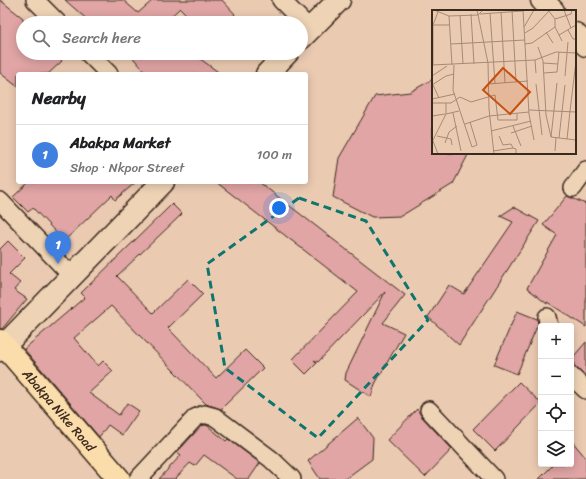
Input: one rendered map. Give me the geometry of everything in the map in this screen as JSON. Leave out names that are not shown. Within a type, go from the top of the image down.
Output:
[{"type":"main road","name":"Abakpa Nike Road","points":[[1,349],[102,479]]},
{"type":"main road","name":"Abakpa Nike Road","points":[[1,349],[118,479]]},
{"type":"street","points":[[36,0],[51,16]]},
{"type":"street","points":[[281,0],[293,16]]},
{"type":"street","points":[[308,30],[339,0]]},
{"type":"street","points":[[542,0],[552,10]]},
{"type":"street","points":[[576,35],[586,45]]},
{"type":"street","points":[[95,60],[107,72]]},
{"type":"street","points":[[269,72],[280,60]]},
{"type":"street","points":[[573,188],[586,170]]},
{"type":"street","points":[[1,349],[161,184]]},
{"type":"street","points":[[0,201],[72,276]]},
{"type":"street","points":[[574,379],[586,390]]},
{"type":"street","points":[[429,410],[494,479]]},
{"type":"street","points":[[138,479],[195,418],[204,414],[215,417],[272,459],[292,479]]},
{"type":"highlighted area","points":[[299,198],[366,221],[428,320],[318,438],[225,368],[207,264]]},
{"type":"building","points":[[0,0],[20,16],[16,16],[16,60],[62,61],[50,72],[16,72],[16,85],[0,73]]},
{"type":"building","points":[[65,0],[123,0],[138,13],[153,0],[222,0],[235,14],[233,16],[188,16],[180,8],[171,16],[83,16]]},
{"type":"building","points":[[135,60],[202,60],[218,72],[145,72]]},
{"type":"building","points":[[432,80],[432,154],[468,154],[453,184],[401,216],[372,217],[333,197],[339,158],[375,96],[410,92]]},
{"type":"building","points":[[27,184],[134,184],[115,200],[112,195],[64,241],[33,208],[28,212],[13,197]]},
{"type":"building","points":[[219,184],[262,184],[405,295],[383,323],[404,333],[375,384],[371,397],[345,380],[346,373],[385,292],[318,362],[314,360],[317,363],[306,374],[292,360],[358,292]]},
{"type":"building","points":[[567,196],[586,204],[586,327],[547,302],[547,304],[527,288],[557,235],[543,225]]},
{"type":"building","points":[[172,204],[182,214],[117,276],[153,313],[188,279],[203,294],[168,328],[216,378],[245,350],[263,368],[221,409],[206,404],[111,306],[74,338],[98,366],[103,361],[113,371],[89,393],[119,415],[127,403],[139,411],[122,435],[108,425],[99,437],[24,349],[85,297],[81,293]]},
{"type":"building","points":[[514,207],[539,221],[459,345],[428,317],[449,285],[464,294],[513,222],[500,216]]},
{"type":"building","points":[[8,241],[25,258],[9,274],[20,283],[14,290],[27,299],[2,329],[0,329],[0,249]]},
{"type":"building","points":[[517,311],[537,319],[538,324],[517,374],[494,365]]},
{"type":"building","points":[[586,342],[586,376],[574,366],[574,356]]},
{"type":"building","points":[[519,382],[538,400],[538,406],[495,451],[473,429]]},
{"type":"building","points":[[417,409],[422,417],[452,449],[425,477],[387,440]]},
{"type":"building","points":[[358,418],[373,438],[372,459],[345,479],[320,479],[308,461]]},
{"type":"building","points":[[205,425],[226,441],[228,439],[260,463],[249,479],[237,479],[204,455],[195,466],[190,463],[175,479],[159,479],[181,455],[177,452],[201,426]]},
{"type":"building","points":[[574,444],[586,458],[586,479],[539,479],[551,467],[574,467]]},
{"type":"place","name":"Abakpa Market","points":[[58,264]]}]
